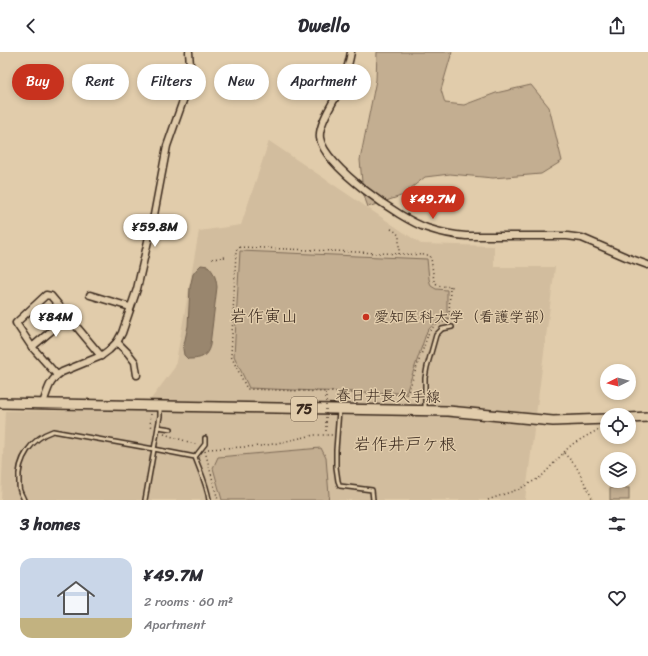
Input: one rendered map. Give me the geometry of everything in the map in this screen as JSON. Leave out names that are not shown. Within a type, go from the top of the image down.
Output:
[{"type":"main road","name":"春日井長久手線","points":[[0,403],[448,411],[553,421],[600,419]]},
{"type":"main road","points":[[636,418],[648,417]]},
{"type":"street","points":[[43,404],[50,383],[56,376],[62,372],[101,356],[117,342],[122,333],[136,289],[154,215],[167,146],[191,78],[188,52]]},
{"type":"street","points":[[351,52],[341,87],[321,128],[320,138],[326,152],[336,164],[358,185],[388,207],[409,220],[427,228],[455,235],[567,236],[582,238],[648,265]]},
{"type":"street","points":[[56,376],[16,323],[46,295],[51,296],[101,356]]},
{"type":"street","points":[[90,295],[130,307]]},
{"type":"street","points":[[32,346],[69,316]]},
{"type":"street","points":[[117,342],[135,362],[137,375]]},
{"type":"lane","points":[[425,411],[425,378],[436,335],[442,329],[452,327]]},
{"type":"lane","points":[[145,500],[160,416],[155,406]]},
{"type":"lane","points":[[338,410],[336,456],[338,481],[340,486],[372,490],[373,500]]},
{"type":"lane","points":[[158,427],[171,429]]},
{"type":"lane","points":[[24,500],[20,491],[18,478],[20,465],[24,455],[31,444],[37,439],[53,431],[195,457]]},
{"type":"lane","points":[[195,457],[205,444],[205,438]]},
{"type":"lane","points":[[195,457],[203,476],[208,500]]},
{"type":"path","points":[[391,230],[396,232],[399,236],[399,254]]},
{"type":"path","points":[[450,286],[449,321],[436,324],[429,332],[407,395],[247,389],[231,356],[236,252],[240,247],[429,255],[431,258],[434,281],[436,284],[438,286],[450,286],[455,287]]},
{"type":"path","points":[[212,259],[225,257]]},
{"type":"path","points":[[326,393],[326,434]]},
{"type":"path","points":[[153,430],[150,421],[155,406]]},
{"type":"path","points":[[488,500],[519,489],[538,479],[574,443],[600,429]]},
{"type":"path","points":[[160,433],[202,447],[206,452],[218,500]]},
{"type":"path","points":[[206,452],[208,449],[274,444],[314,434],[337,435]]},
{"type":"path","points":[[564,453],[576,466],[592,500]]},
{"type":"shaded area","points":[[377,52],[452,52],[441,90],[445,103],[464,105],[496,93],[531,85],[549,107],[562,161],[541,174],[493,178],[450,174],[425,177],[401,196],[368,207],[363,193],[360,160],[376,80]]},
{"type":"shaded area","name":"愛知医科大学（看護学部）","points":[[269,141],[421,244],[494,246],[494,267],[555,267],[525,500],[1,500],[5,411],[142,411],[175,367],[199,231],[241,225]]},
{"type":"shaded area","points":[[240,251],[427,259],[431,286],[436,289],[447,290],[447,319],[431,326],[427,331],[406,393],[249,388],[234,356]]},
{"type":"shaded area","points":[[201,265],[208,266],[212,271],[217,287],[210,345],[207,353],[202,357],[188,359],[184,355],[183,349],[188,326],[190,287],[193,274]]},
{"type":"shaded area","points":[[321,448],[326,458],[329,495],[328,500],[222,500],[213,468],[218,457]]},
{"type":"shaded area","points":[[610,488],[629,488],[629,500],[610,500]]},
{"type":"place","name":"愛知医科大学（看護学部）","points":[[366,317]]},
{"type":"district","name":"岩作寅山","points":[[264,316]]},
{"type":"district","name":"岩作井戸ケ根","points":[[405,444]]}]
